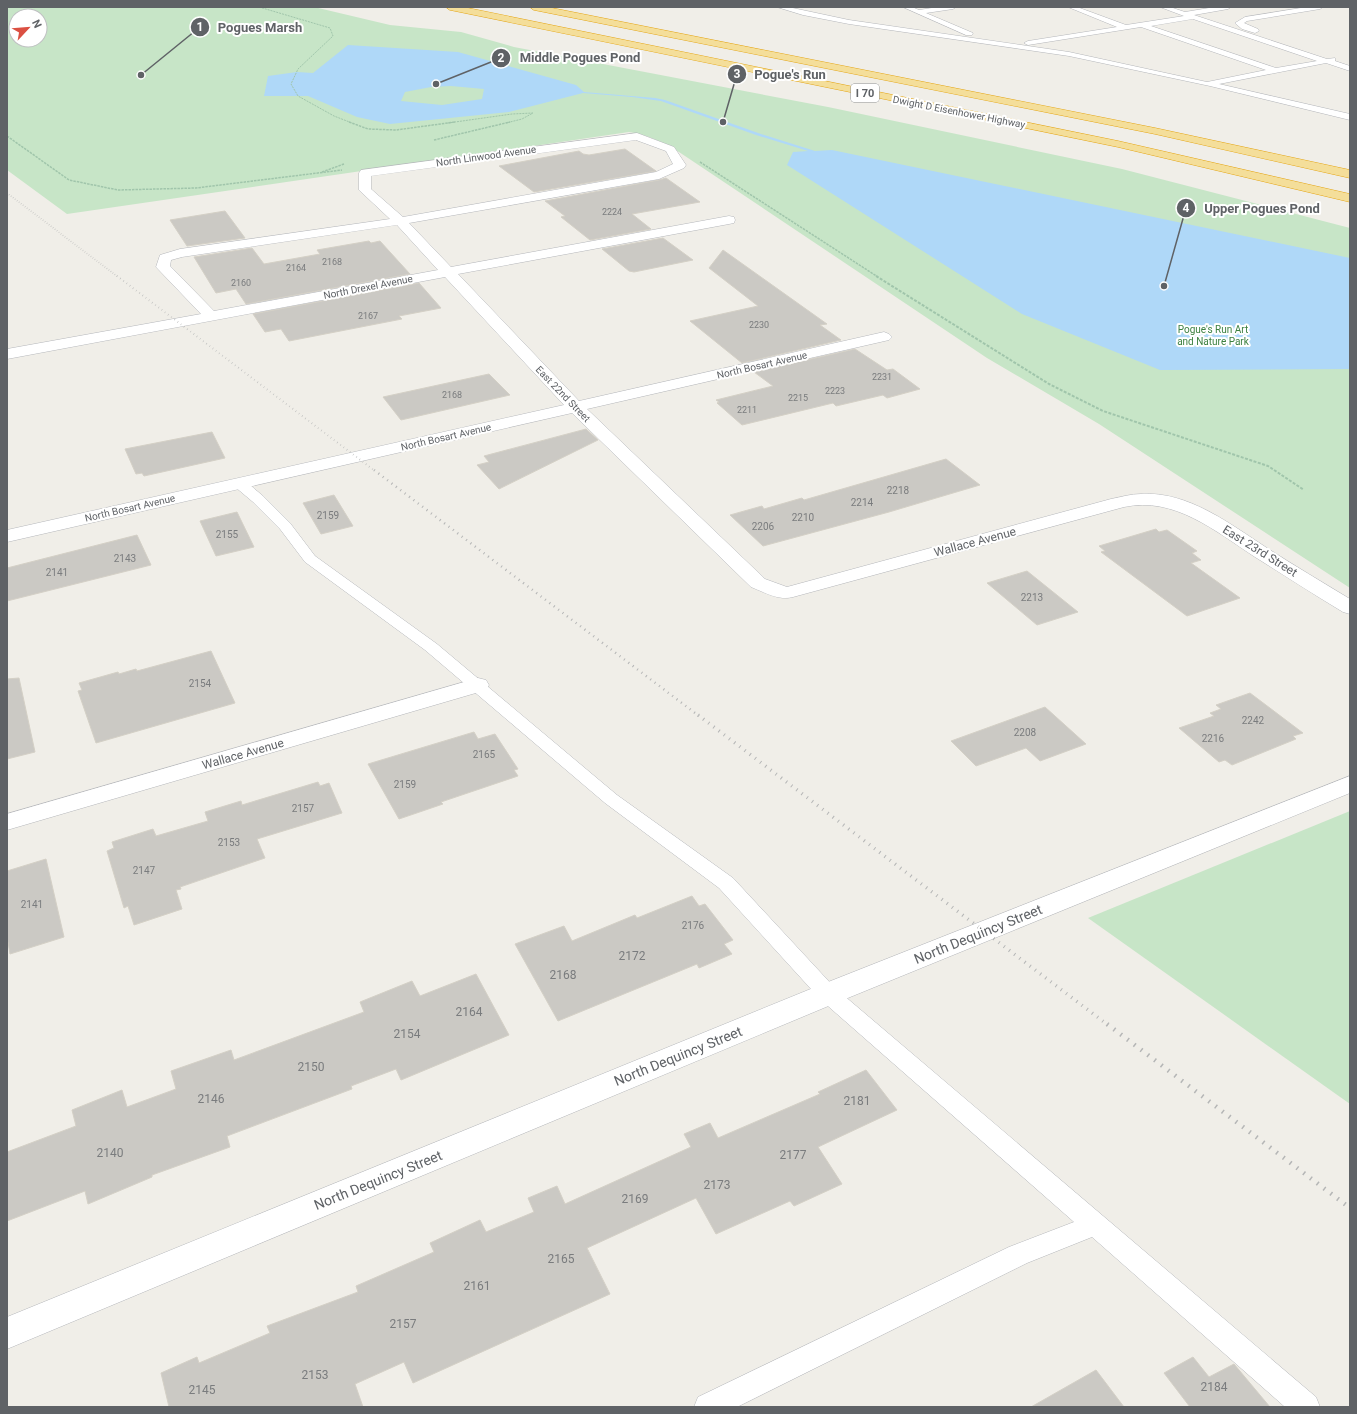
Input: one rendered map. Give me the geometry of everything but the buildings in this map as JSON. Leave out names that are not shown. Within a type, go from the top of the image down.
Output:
[{"type":"highway","name":"Dwight D Eisenhower Highway","points":[[450,7],[1118,144],[1348,198]]},
{"type":"highway","name":"Dwight D Eisenhower Highway","points":[[534,7],[1155,131],[1350,174]]},
{"type":"street","name":"North Linwood Avenue","points":[[365,172],[637,136],[670,149],[680,165],[659,174],[400,221]]},
{"type":"street","name":"East 22nd Street","points":[[365,172],[365,190],[400,221],[575,407],[758,583],[786,593]]},
{"type":"street","name":"North Drexel Avenue","points":[[7,354],[729,220]]},
{"type":"street","points":[[211,316],[163,267],[165,258],[180,253],[400,221]]},
{"type":"street","name":"North Bosart Avenue","points":[[7,536],[884,337]]},
{"type":"street","name":"Wallace Avenue","points":[[786,593],[1132,500],[1147,499],[1166,502]]},
{"type":"street","name":"East 23rd Street","points":[[1166,502],[1192,511],[1224,528],[1350,608]]},
{"type":"street","name":"Wallace Avenue","points":[[7,822],[478,685]]},
{"type":"street","name":"North Dequincy Street","points":[[7,1333],[828,994],[1350,784]]},
{"type":"lane","points":[[780,7],[849,22],[1069,54],[1349,117]]},
{"type":"lane","points":[[906,7],[991,42]]},
{"type":"lane","points":[[918,12],[953,7]]},
{"type":"lane","points":[[1071,7],[1126,27]]},
{"type":"lane","points":[[1163,7],[1332,60],[1348,61]]},
{"type":"lane","points":[[1013,46],[1141,25],[1228,7]]},
{"type":"lane","points":[[1320,7],[1245,19],[1239,23],[1245,27],[1332,60],[1350,70]]},
{"type":"lane","points":[[1141,25],[1275,71]]},
{"type":"lane","points":[[1207,84],[1332,60]]},
{"type":"lane","points":[[239,483],[258,499],[285,526],[310,559],[431,647],[478,685],[611,799],[726,883],[828,994],[1306,1407]]},
{"type":"lane","points":[[708,1407],[1018,1255],[1094,1225]]},
{"type":"path","points":[[259,7],[330,28],[333,36],[298,69],[291,84],[298,96],[334,116],[368,129],[396,130],[512,114],[533,114],[522,119],[429,142]]},
{"type":"path","points":[[316,174],[347,163]]},
{"type":"green space","name":"Pogue's Run Art and Nature Park","points":[[7,7],[314,7],[390,25],[461,32],[514,47],[828,107],[1122,169],[1350,228],[1350,588],[1099,424],[987,358],[679,152],[661,142],[643,135],[629,132],[67,214],[7,170]]},
{"type":"green space","points":[[1350,811],[1350,1104],[1088,918]]},
{"type":"water","points":[[348,45],[458,52],[576,85],[584,92],[665,100],[761,134],[815,151],[832,150],[1350,258],[1350,369],[1160,370],[1022,314],[787,165],[793,152],[808,151],[756,135],[661,101],[583,93],[509,112],[390,124],[357,117],[308,96],[264,96],[268,76],[297,72],[313,73]],"holes":[[[451,86],[484,89],[482,99],[442,105],[401,101],[405,92],[431,87]]]},
{"type":"railway","points":[[7,193],[118,277]]},
{"type":"railway","points":[[117,276],[375,471]]},
{"type":"railway","points":[[374,470],[699,716]]},
{"type":"railway","points":[[698,715],[1108,1025]]},
{"type":"railway","points":[[1107,1024],[1350,1208]]},
{"type":"place","name":"Pogues Marsh","points":[[141,75]]},
{"type":"place","name":"Middle Pogues Pond","points":[[436,84]]},
{"type":"place","name":"Pogue's Run","points":[[723,122]]},
{"type":"place","name":"Upper Pogues Pond","points":[[1164,286]]}]
